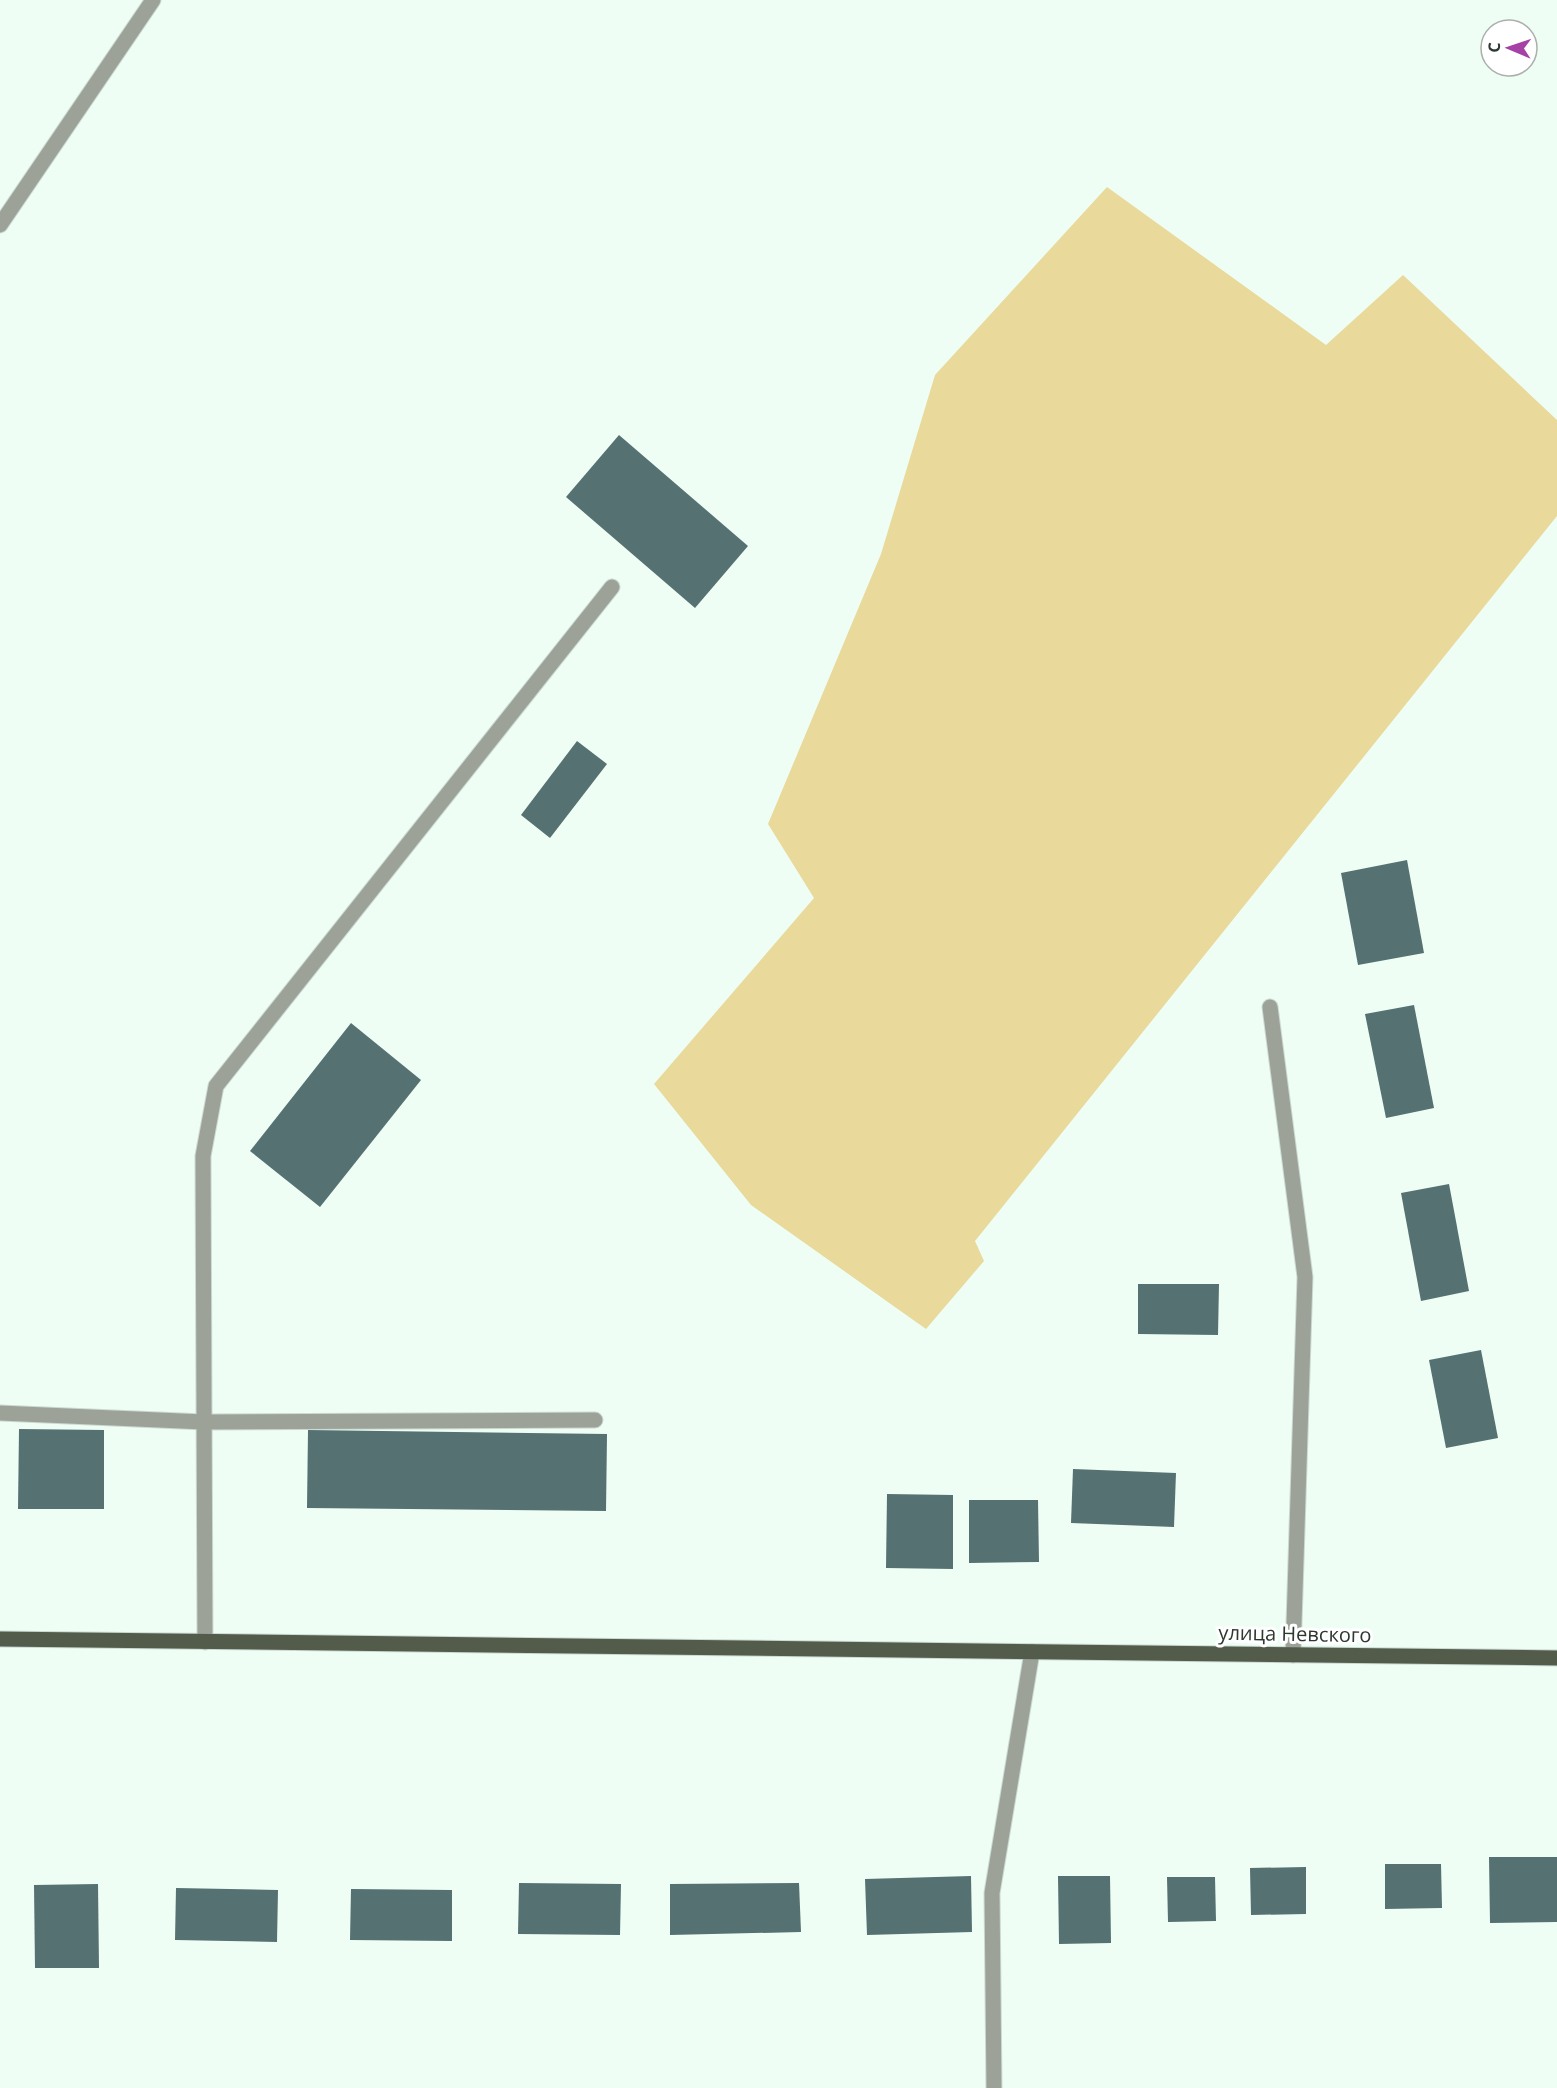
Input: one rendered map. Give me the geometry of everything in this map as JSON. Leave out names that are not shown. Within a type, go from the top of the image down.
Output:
[{"type":"main road","name":"улица Невского","points":[[0,1640],[1557,1658]]},
{"type":"street","points":[[0,225],[153,0]]},
{"type":"street","points":[[205,1642],[203,1156],[216,1086],[612,587]]},
{"type":"street","points":[[1270,1007],[1305,1277],[1293,1655]]},
{"type":"street","points":[[0,1413],[204,1422],[595,1420]]},
{"type":"street","points":[[994,2088],[992,1893],[1032,1652]]},
{"type":"shaded area","points":[[1107,187],[1326,345],[1403,275],[1557,420],[1557,516],[975,1241],[984,1261],[926,1329],[751,1205],[654,1084],[814,898],[768,824],[881,554],[935,375]]},
{"type":"building","points":[[619,435],[748,546],[695,608],[566,497]]},
{"type":"building","points":[[577,741],[607,764],[550,838],[521,815]]},
{"type":"building","points":[[1407,860],[1424,953],[1358,965],[1341,873]]},
{"type":"building","points":[[1414,1005],[1434,1108],[1386,1118],[1365,1014]]},
{"type":"building","points":[[351,1023],[421,1080],[320,1207],[250,1151]]},
{"type":"building","points":[[1449,1184],[1469,1291],[1421,1301],[1401,1193]]},
{"type":"building","points":[[1138,1284],[1219,1284],[1218,1335],[1138,1334]]},
{"type":"building","points":[[1481,1350],[1498,1438],[1446,1448],[1429,1360]]},
{"type":"building","points":[[19,1429],[104,1430],[104,1509],[18,1509]]},
{"type":"building","points":[[308,1430],[607,1434],[606,1511],[307,1508]]},
{"type":"building","points":[[1073,1469],[1176,1473],[1174,1527],[1071,1523]]},
{"type":"building","points":[[887,1494],[953,1495],[953,1569],[886,1568]]},
{"type":"building","points":[[969,1500],[1038,1500],[1039,1562],[969,1563]]},
{"type":"building","points":[[1489,1857],[1557,1857],[1557,1922],[1490,1923]]},
{"type":"building","points":[[1385,1864],[1441,1864],[1442,1908],[1385,1909]]},
{"type":"building","points":[[1306,1867],[1306,1914],[1251,1915],[1250,1868]]},
{"type":"building","points":[[971,1876],[972,1932],[867,1935],[865,1879]]},
{"type":"building","points":[[1058,1876],[1110,1876],[1111,1943],[1059,1944]]},
{"type":"building","points":[[1167,1877],[1215,1877],[1216,1921],[1168,1922]]},
{"type":"building","points":[[519,1883],[621,1884],[620,1935],[518,1934]]},
{"type":"building","points":[[799,1883],[801,1932],[670,1935],[670,1884]]},
{"type":"building","points":[[98,1884],[99,1968],[35,1968],[34,1885]]},
{"type":"building","points":[[176,1888],[278,1890],[277,1942],[175,1940]]},
{"type":"building","points":[[351,1889],[452,1890],[452,1941],[350,1940]]}]
